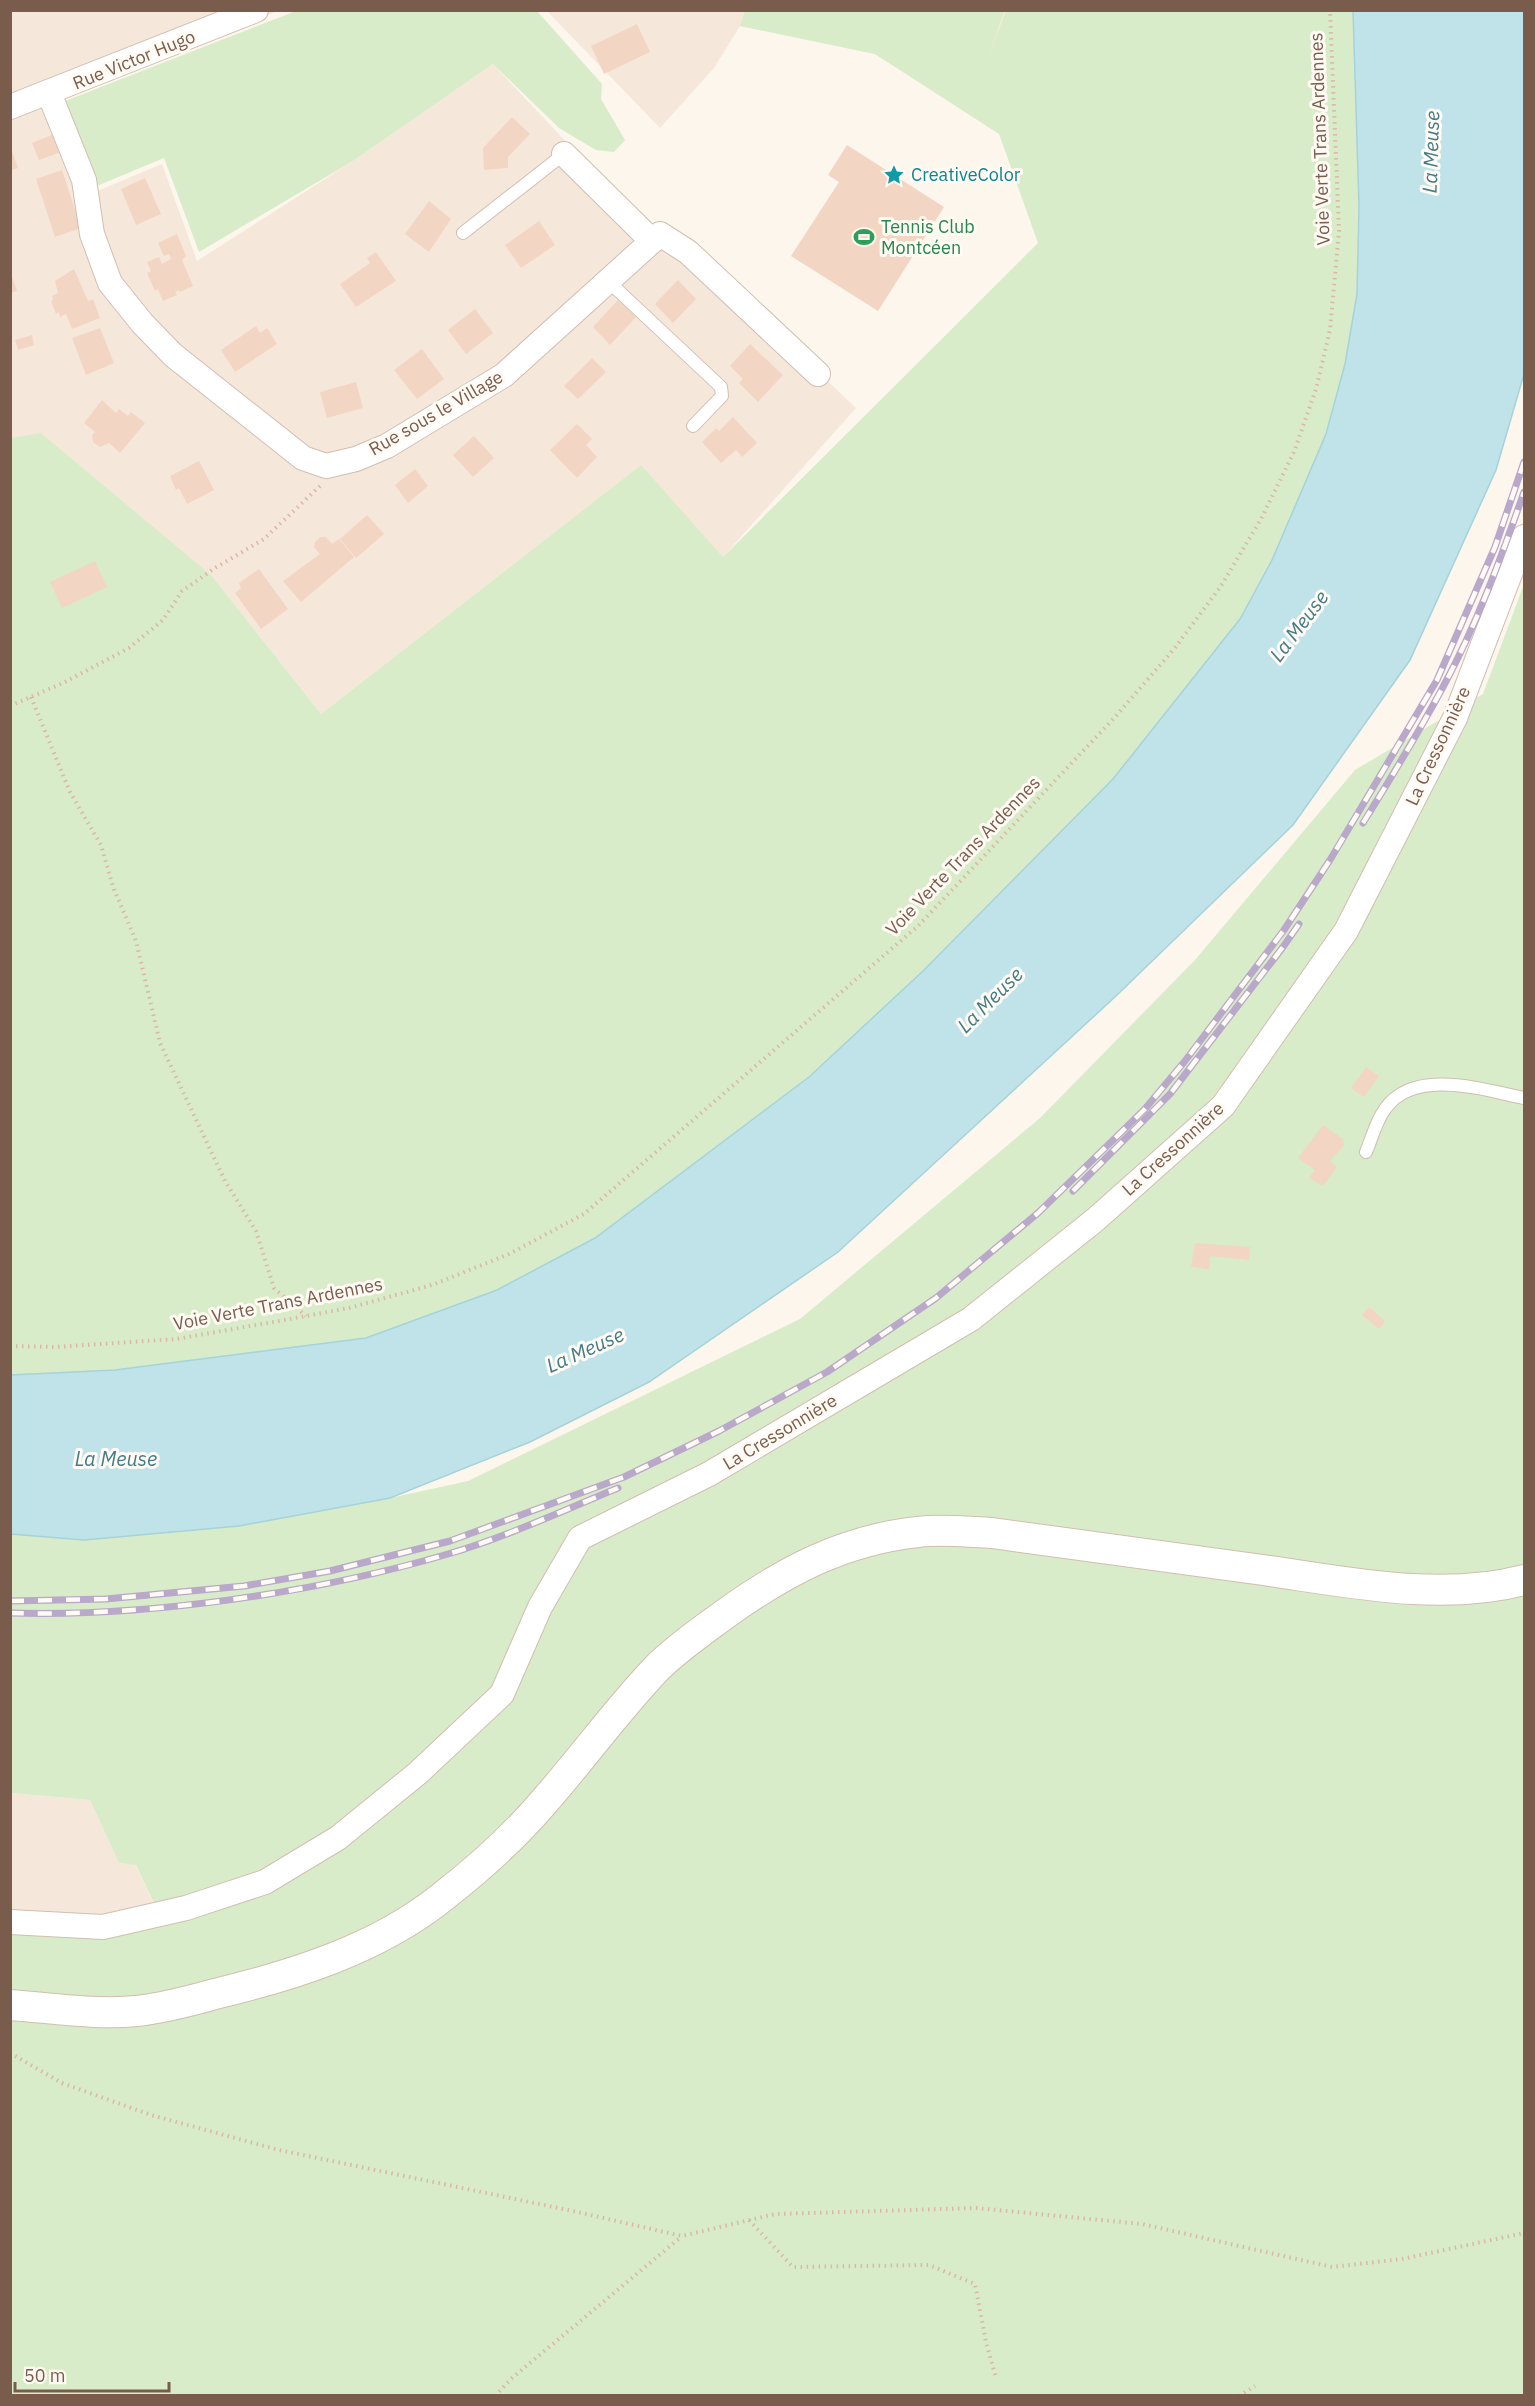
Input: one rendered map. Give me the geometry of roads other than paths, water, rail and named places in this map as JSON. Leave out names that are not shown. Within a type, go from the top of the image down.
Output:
[{"type":"street","name":"Rue Victor Hugo","points":[[11,105],[49,93],[256,10]]},
{"type":"street","name":"Rue sous le Village","points":[[49,93],[84,180],[92,234],[110,283],[142,323],[173,355],[303,458],[326,466],[356,459],[387,446],[504,375],[652,241]]},
{"type":"street","points":[[564,154],[652,241],[660,234],[688,252],[819,374]]},
{"type":"street","name":"La Cressonnière","points":[[10,1922],[103,1927],[186,1908],[265,1882],[338,1838],[418,1773],[502,1694],[540,1607],[580,1538],[709,1474],[972,1319],[1095,1220],[1223,1106],[1346,930],[1455,718],[1524,537]]},
{"type":"street","points":[[10,2005],[107,2012],[138,2011],[246,1987],[311,1967],[400,1926],[440,1900],[508,1841],[540,1807],[658,1668],[686,1643],[781,1576],[811,1560],[846,1547],[919,1532],[992,1533],[1400,1587],[1473,1587],[1509,1584],[1524,1580]]},
{"type":"lane","points":[[463,233],[564,154]]},
{"type":"lane","points":[[608,281],[721,387],[722,396],[693,426]]},
{"type":"lane","points":[[1366,1152],[1384,1110],[1408,1089],[1430,1085],[1461,1086],[1524,1098]]},
{"type":"water","name":"La Meuse","points":[[1353,11],[1524,11],[1524,374],[1496,470],[1410,660],[1293,825],[1116,996],[838,1252],[649,1382],[530,1442],[390,1498],[239,1526],[84,1540],[11,1534],[11,1375],[115,1370],[366,1338],[497,1290],[595,1238],[809,1077],[923,971],[1113,779],[1240,619],[1272,560],[1326,434],[1345,364],[1357,294],[1359,206]]},
{"type":"railway","points":[[10,1601],[106,1599],[244,1586],[330,1571],[450,1541],[624,1477],[719,1431],[827,1372],[936,1298],[1038,1213],[1144,1110],[1185,1061],[1284,930],[1330,860],[1437,680],[1495,547],[1524,462]]},
{"type":"railway","points":[[1363,823],[1415,737],[1456,662],[1488,590],[1524,492]]},
{"type":"railway","points":[[1073,1191],[1170,1094],[1299,924]]},
{"type":"railway","points":[[10,1613],[118,1611],[175,1606],[231,1600],[343,1580],[397,1568],[491,1540],[618,1488]]},
{"type":"place","name":"CreativeColor","points":[[894,175]]},
{"type":"place","name":"Tennis Club Montcéen","points":[[864,237]]}]
